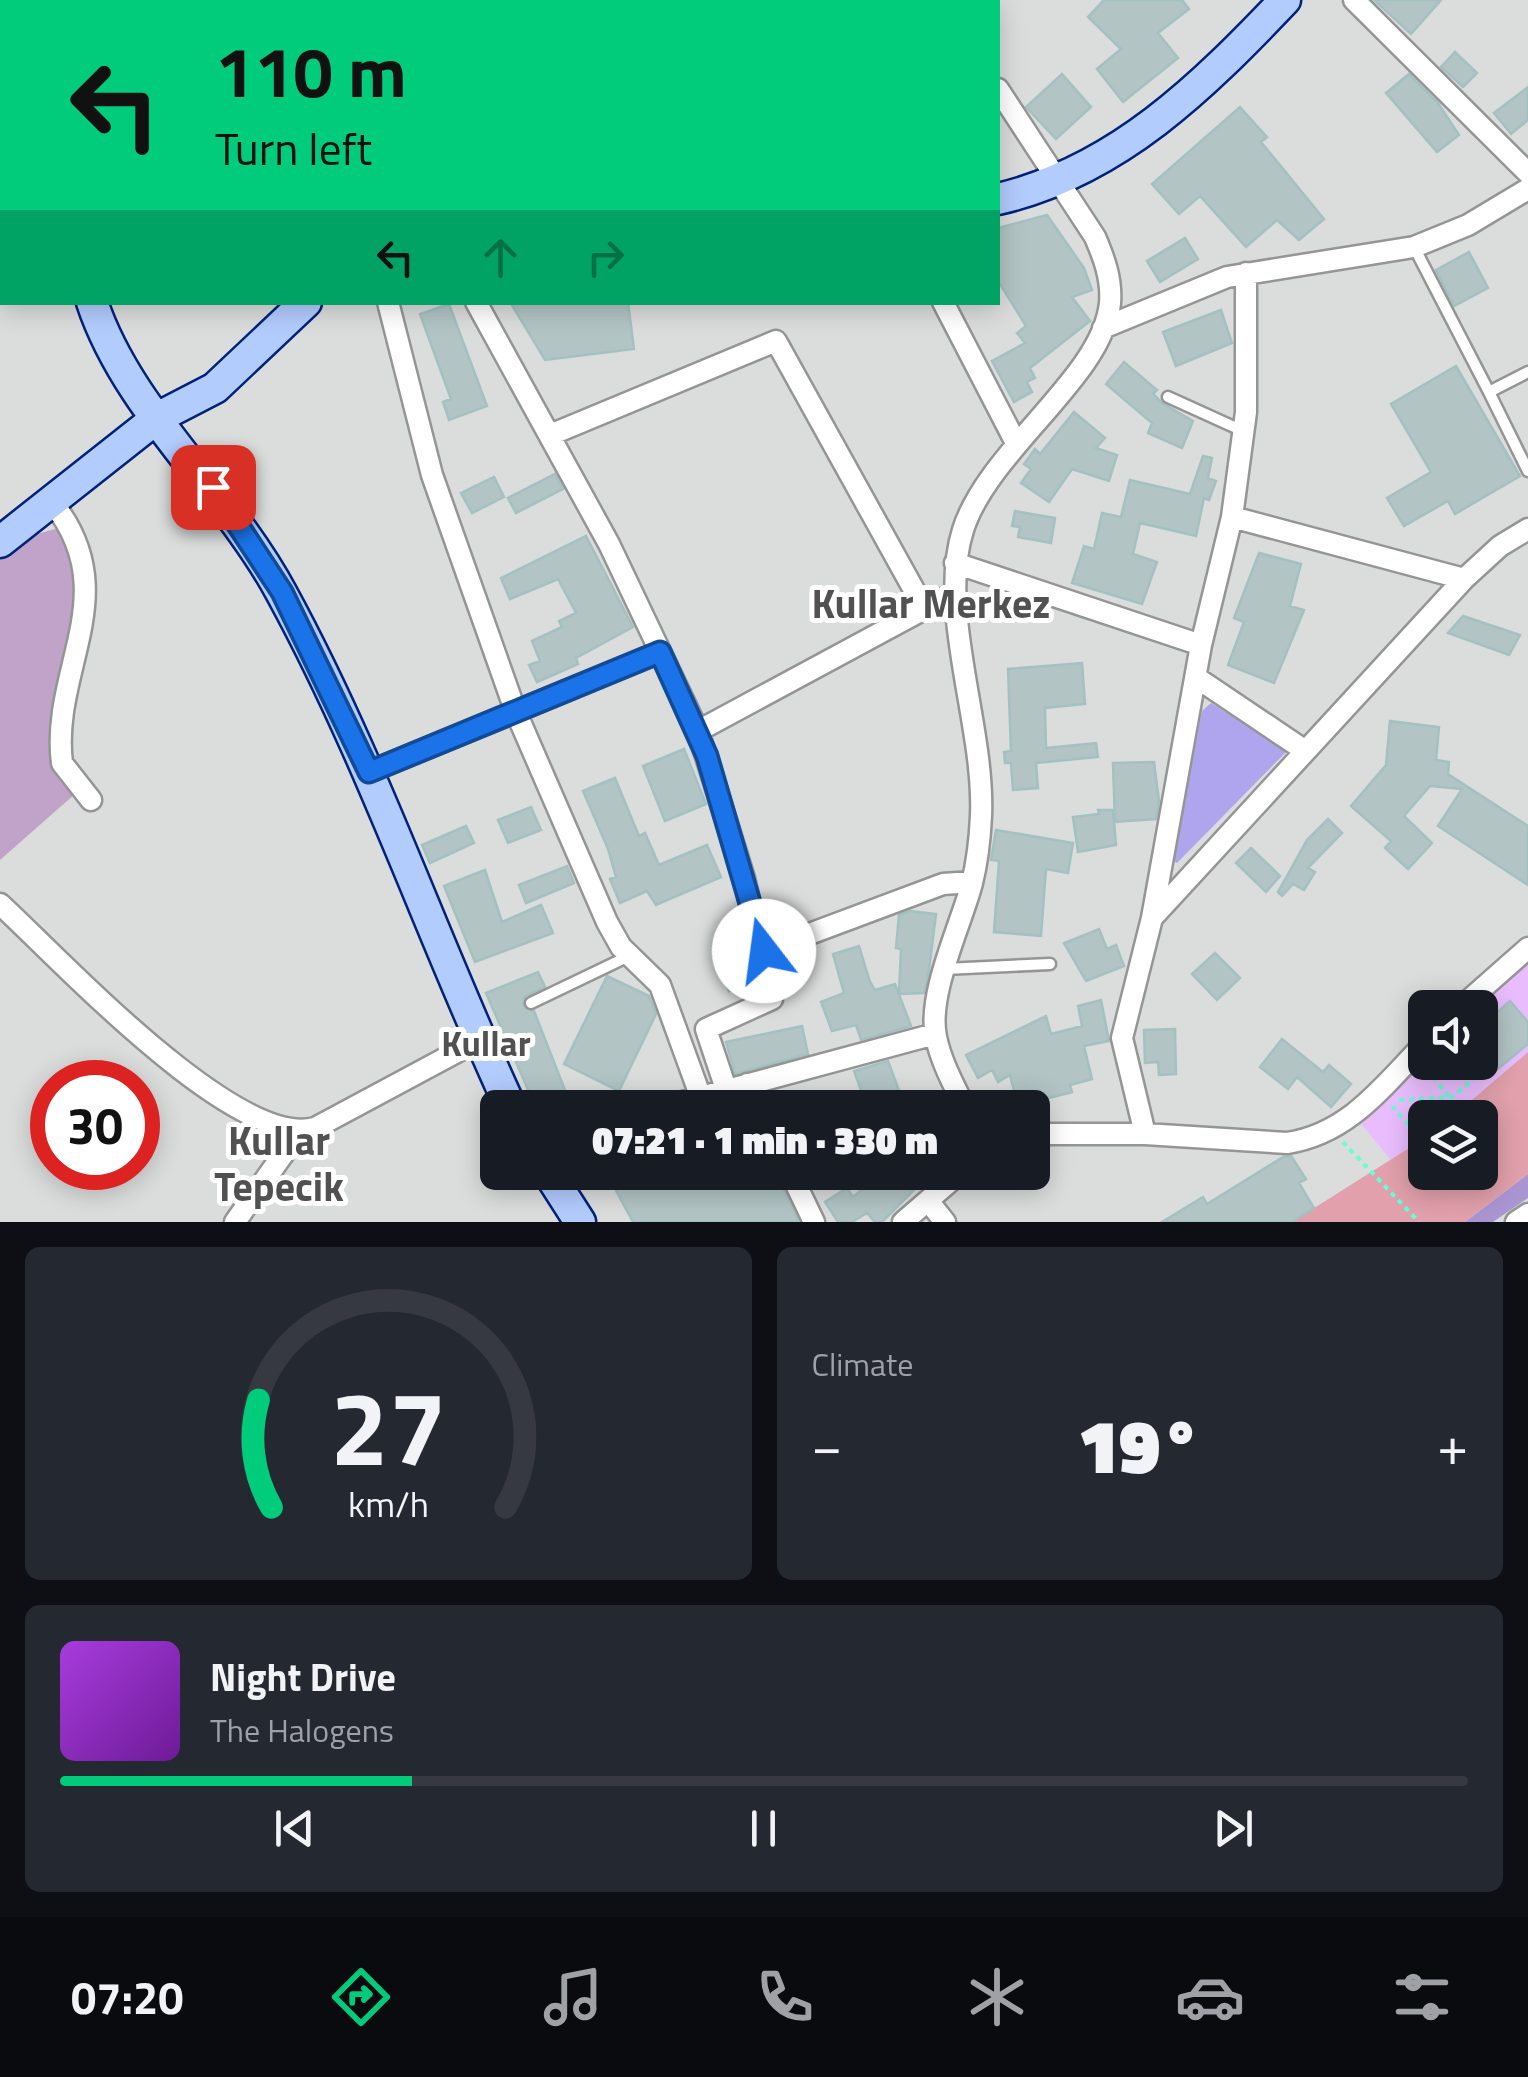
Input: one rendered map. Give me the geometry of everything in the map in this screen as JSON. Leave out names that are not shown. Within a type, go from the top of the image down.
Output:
[{"type":"main road","points":[[1000,198],[1058,180],[1121,148],[1165,116],[1274,4]]},
{"type":"main road","points":[[93,305],[116,361],[213,487],[261,558],[369,772],[503,1090]]},
{"type":"main road","points":[[0,542],[157,418],[214,388],[303,305]]},
{"type":"main road","points":[[560,1190],[580,1222]]},
{"type":"street","points":[[1354,0],[1528,173]]},
{"type":"street","points":[[958,1090],[935,1034],[945,969],[972,882],[981,816],[979,764],[954,593],[962,531],[978,494],[1016,442],[1064,388],[1102,328],[1110,306],[1106,262],[1000,91]]},
{"type":"street","points":[[1102,328],[1246,273],[1414,247],[1468,225],[1528,189]]},
{"type":"street","points":[[1145,1134],[1122,1038],[1152,918],[1201,645],[1232,517],[1244,431],[1246,273]]},
{"type":"street","points":[[389,305],[432,475],[516,710],[607,922],[630,956],[660,985],[698,1090]]},
{"type":"street","points":[[478,305],[609,544],[698,731],[764,951],[772,1000],[706,1029],[740,1090]]},
{"type":"street","points":[[945,305],[1016,442]]},
{"type":"street","points":[[550,435],[776,341],[924,608]]},
{"type":"street","points":[[52,502],[76,537],[84,586],[62,763],[91,800]]},
{"type":"street","points":[[1232,517],[1464,579]]},
{"type":"street","points":[[1152,918],[1464,579],[1500,546],[1528,528]]},
{"type":"street","points":[[956,563],[1201,645]]},
{"type":"street","points":[[698,731],[954,593]]},
{"type":"street","points":[[369,772],[660,652]]},
{"type":"street","points":[[1197,678],[1304,750]]},
{"type":"street","points":[[764,951],[944,884],[972,882]]},
{"type":"street","points":[[0,904],[95,997],[173,1061],[248,1113],[299,1132]]},
{"type":"street","points":[[1480,990],[1528,948]]},
{"type":"street","points":[[720,1090],[935,1034]]},
{"type":"street","points":[[235,1222],[299,1132],[482,1039]]},
{"type":"street","points":[[1050,1134],[1145,1134],[1287,1143],[1333,1130],[1408,1060]]},
{"type":"street","points":[[799,1190],[814,1222]]},
{"type":"street","points":[[902,1222],[942,1190]]},
{"type":"street","points":[[929,1202],[945,1222]]},
{"type":"street","points":[[1516,1222],[1528,1214]]},
{"type":"lane","points":[[1414,247],[1528,471]]},
{"type":"lane","points":[[1488,392],[1528,372]]},
{"type":"lane","points":[[1168,397],[1244,431]]},
{"type":"lane","points":[[531,1003],[630,956]]},
{"type":"lane","points":[[945,969],[1050,964]]},
{"type":"path","points":[[1439,1080],[1450,1098]]},
{"type":"path","points":[[1448,1100],[1472,1080]]},
{"type":"path","points":[[1409,1100],[1450,1098]]},
{"type":"path","points":[[1408,1100],[1388,1101],[1408,1124]]},
{"type":"path","points":[[1333,1130],[1419,1222]]},
{"type":"shaded area","points":[[1000,0],[1528,0],[1528,1222],[0,1222],[0,305],[1000,305]]},
{"type":"shaded area","points":[[55,529],[68,533],[77,595],[54,760],[75,794],[0,860],[0,559],[30,536]]},
{"type":"shaded area","points":[[1211,703],[1287,751],[1177,863],[1173,861],[1202,711]]},
{"type":"shaded area","points":[[1528,960],[1528,1052],[1498,1078],[1498,990],[1495,990]]},
{"type":"shaded area","points":[[1528,1052],[1528,1174],[1465,1222],[1292,1222],[1408,1149],[1408,1190],[1498,1190],[1498,1100],[1472,1100]]},
{"type":"shaded area","points":[[1408,1076],[1408,1080],[1495,1080],[1472,1100],[1408,1100],[1408,1149],[1391,1160],[1361,1124]]},
{"type":"shaded area","points":[[1528,1174],[1528,1198],[1493,1222],[1465,1222]]},
{"type":"building","points":[[1104,0],[1182,0],[1189,9],[1158,33],[1178,58],[1123,102],[1097,69],[1121,49],[1088,17]]},
{"type":"building","points":[[1374,0],[1441,0],[1411,34]]},
{"type":"building","points":[[1455,52],[1477,73],[1463,87],[1441,67]]},
{"type":"building","points":[[1062,74],[1091,107],[1056,139],[1026,107]]},
{"type":"building","points":[[1409,74],[1438,103],[1459,135],[1437,152],[1386,93]]},
{"type":"building","points":[[1528,87],[1528,120],[1511,134],[1494,113]]},
{"type":"building","points":[[1240,107],[1267,137],[1261,142],[1324,219],[1299,240],[1277,220],[1246,247],[1200,196],[1179,214],[1152,184]]},
{"type":"building","points":[[1047,215],[1084,268],[1092,290],[1072,297],[1090,321],[1030,368],[1035,378],[1027,382],[1032,392],[1014,402],[992,361],[1025,343],[1017,333],[1026,326],[1000,284],[1000,227]]},
{"type":"building","points":[[1185,238],[1198,259],[1160,282],[1147,261]]},
{"type":"building","points":[[1469,252],[1488,288],[1454,306],[1436,270]]},
{"type":"building","points":[[449,305],[487,406],[449,420],[443,402],[451,399],[420,314]]},
{"type":"building","points":[[512,305],[628,305],[634,349],[545,360]]},
{"type":"building","points":[[1221,310],[1232,343],[1176,366],[1163,332]]},
{"type":"building","points":[[1124,362],[1157,390],[1153,394],[1162,403],[1193,421],[1182,448],[1148,433],[1152,423],[1106,384]]},
{"type":"building","points":[[1456,366],[1520,476],[1455,514],[1448,501],[1404,526],[1387,498],[1431,472],[1391,404]]},
{"type":"building","points":[[1074,412],[1105,438],[1096,448],[1117,455],[1109,481],[1072,469],[1049,502],[1021,483],[1031,469],[1024,464],[1035,449],[1040,454]]},
{"type":"building","points":[[1203,456],[1212,458],[1208,478],[1216,481],[1209,500],[1204,498],[1196,536],[1140,523],[1133,554],[1157,562],[1142,604],[1072,583],[1084,546],[1094,549],[1102,513],[1121,517],[1130,480],[1190,494]]},
{"type":"building","points":[[555,474],[563,489],[516,513],[508,498]]},
{"type":"building","points":[[494,477],[504,497],[472,513],[461,493]]},
{"type":"building","points":[[1015,511],[1055,518],[1051,543],[1018,537],[1020,527],[1012,526]]},
{"type":"building","points":[[586,536],[633,627],[576,658],[578,664],[537,682],[529,665],[540,661],[532,641],[562,627],[559,621],[576,613],[558,579],[510,599],[501,578]]},
{"type":"building","points":[[1259,553],[1301,564],[1290,606],[1304,610],[1274,683],[1228,665],[1244,622],[1234,618]]},
{"type":"building","points":[[1463,616],[1520,635],[1509,655],[1448,633]]},
{"type":"building","points":[[1082,663],[1085,704],[1045,708],[1046,748],[1096,743],[1098,757],[1036,763],[1038,788],[1013,790],[1011,763],[1005,763],[1004,752],[1011,751],[1008,669]]},
{"type":"building","points":[[1390,721],[1439,727],[1436,760],[1449,762],[1448,774],[1528,826],[1528,885],[1438,826],[1462,789],[1430,786],[1404,816],[1432,843],[1408,869],[1385,848],[1391,841],[1351,806],[1386,765]]},
{"type":"building","points":[[684,749],[706,804],[665,821],[643,766]]},
{"type":"building","points":[[1154,762],[1159,801],[1156,819],[1115,822],[1113,763]]},
{"type":"building","points":[[615,778],[639,836],[645,833],[659,865],[707,845],[721,877],[656,905],[647,891],[620,903],[610,879],[616,877],[608,849],[583,791]]},
{"type":"building","points":[[531,807],[541,830],[508,843],[498,820]]},
{"type":"building","points":[[1098,810],[1113,810],[1116,845],[1078,852],[1073,817],[1099,814]]},
{"type":"building","points":[[1328,819],[1342,833],[1308,868],[1315,872],[1304,890],[1293,884],[1282,896],[1278,892],[1307,840]]},
{"type":"building","points":[[466,826],[474,843],[430,863],[422,845]]},
{"type":"building","points":[[996,830],[1073,843],[1068,873],[1046,869],[1041,936],[994,932],[999,861],[991,860]]},
{"type":"building","points":[[1251,848],[1280,876],[1266,892],[1236,863]]},
{"type":"building","points":[[567,866],[574,883],[526,903],[519,885]]},
{"type":"building","points":[[485,870],[502,922],[541,905],[553,933],[475,962],[444,886]]},
{"type":"building","points":[[910,911],[936,914],[929,970],[924,993],[899,994],[899,915]]},
{"type":"building","points":[[1099,929],[1107,949],[1116,945],[1124,966],[1086,981],[1064,943]]},
{"type":"building","points":[[745,943],[754,980],[729,991],[713,957]]},
{"type":"building","points":[[859,946],[875,990],[895,984],[911,1026],[861,1040],[856,1025],[832,1031],[821,1002],[844,993],[833,954]]},
{"type":"building","points":[[1215,953],[1240,978],[1217,1000],[1192,974]]},
{"type":"building","points":[[538,972],[545,987],[524,997],[523,1006],[534,1011],[565,1090],[528,1090],[486,993]]},
{"type":"building","points":[[607,976],[649,996],[656,1014],[619,1090],[564,1064]]},
{"type":"building","points":[[1101,1000],[1109,1041],[1084,1046],[1092,1079],[1070,1085],[1072,1092],[1050,1098],[1050,1090],[1014,1090],[1010,1075],[998,1082],[992,1070],[978,1078],[966,1055],[1046,1016],[1051,1034],[1082,1026],[1078,1006]]},
{"type":"building","points":[[1510,1001],[1528,1022],[1528,1044],[1498,1069],[1498,1012]]},
{"type":"building","points":[[802,1026],[808,1054],[735,1074],[726,1042]]},
{"type":"building","points":[[1175,1029],[1176,1074],[1159,1075],[1158,1062],[1145,1063],[1144,1030]]},
{"type":"building","points":[[1282,1039],[1323,1072],[1329,1065],[1351,1084],[1331,1107],[1297,1077],[1288,1089],[1260,1067]]},
{"type":"building","points":[[888,1061],[899,1090],[861,1090],[854,1071]]},
{"type":"building","points":[[1291,1156],[1306,1179],[1299,1183],[1314,1208],[1292,1222],[1162,1222],[1203,1197],[1207,1204],[1283,1157]]},
{"type":"building","points":[[616,1190],[784,1190],[799,1222],[633,1222]]},
{"type":"building","points":[[844,1190],[853,1197],[861,1190],[914,1190],[882,1222],[875,1222],[867,1213],[852,1222],[838,1222],[825,1202]]},
{"type":"district","name":"Kullar Merkez","points":[[931,604]]},
{"type":"district","name":"Kullar","points":[[486,1044]]},
{"type":"district","name":"Kullar Tepecik","points":[[279,1164]]},
{"type":"route","points":[[213,487],[282,592],[369,772],[660,652],[707,756],[764,951]]}]
